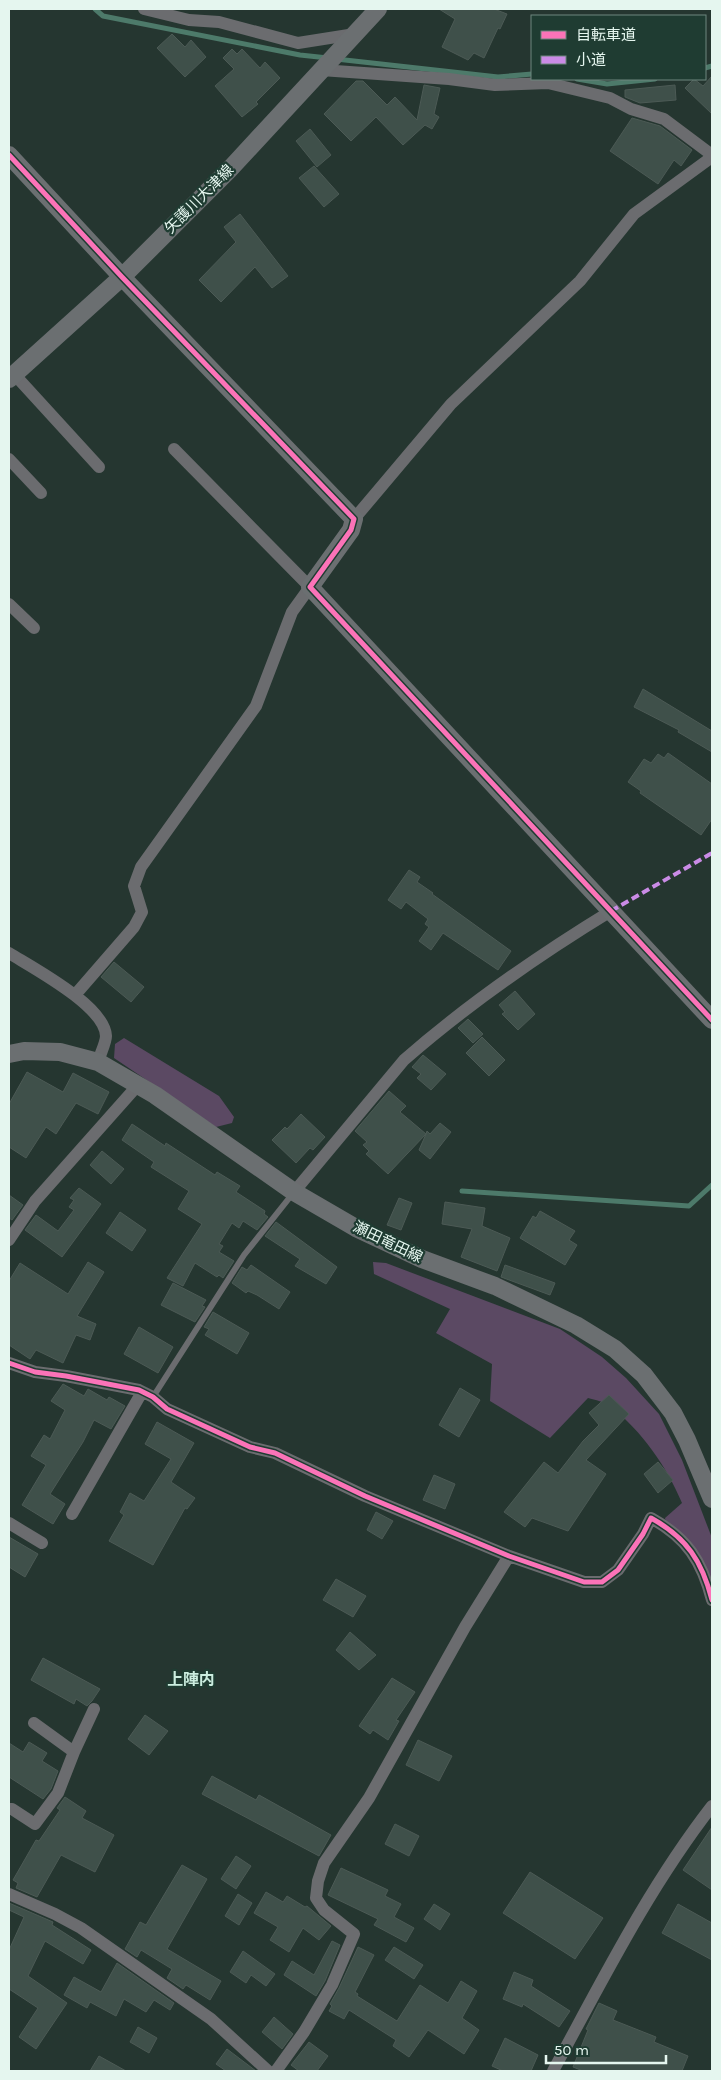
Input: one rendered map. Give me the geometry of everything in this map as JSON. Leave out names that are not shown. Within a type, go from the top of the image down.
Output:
[{"type":"main road","name":"矢護川大津線","points":[[11,377],[122,277],[229,170],[378,9]]},
{"type":"main road","points":[[9,155],[122,277],[354,519],[351,530],[310,587],[712,1020]]},
{"type":"main road","name":"瀬田竜田線","points":[[9,1054],[24,1051],[60,1052],[98,1062],[138,1085],[294,1192],[356,1228],[422,1259],[495,1286],[576,1325],[615,1349],[644,1375],[672,1413],[688,1440],[712,1499]]},
{"type":"street","points":[[144,9],[188,20],[219,22],[298,43],[355,34]]},
{"type":"street","points":[[321,70],[449,79],[494,85],[548,84],[610,98],[631,109],[664,118],[712,156],[634,214],[580,280],[451,404],[354,519]]},
{"type":"street","points":[[11,377],[99,467]]},
{"type":"street","points":[[75,995],[134,927],[142,912],[134,886],[141,866],[256,706],[292,612],[310,587],[174,450]]},
{"type":"street","points":[[9,459],[41,493]]},
{"type":"street","points":[[9,604],[34,628]]},
{"type":"street","points":[[294,1192],[404,1060],[424,1042],[542,953],[611,911]]},
{"type":"street","points":[[9,954],[75,995],[100,1019],[106,1036],[98,1062]]},
{"type":"street","points":[[9,1240],[35,1201],[138,1085]]},
{"type":"street","points":[[9,1363],[35,1372],[66,1376],[148,1394],[167,1410],[250,1447],[275,1452],[365,1496],[509,1556],[584,1582],[602,1582],[618,1570],[651,1518],[670,1528],[690,1549],[706,1576],[712,1600]]},
{"type":"street","points":[[72,1514],[148,1394]]},
{"type":"street","points":[[9,1523],[42,1543]]},
{"type":"street","points":[[276,2071],[304,2032],[332,1985],[354,1934],[324,1910],[316,1898],[318,1881],[324,1863],[369,1798],[465,1627],[509,1556]]},
{"type":"street","points":[[9,1809],[35,1824],[58,1793],[94,1709]]},
{"type":"street","points":[[34,1723],[74,1752]]},
{"type":"street","points":[[553,2071],[650,1896],[690,1835],[712,1806]]},
{"type":"street","points":[[9,1894],[55,1914],[81,1928],[211,2019],[268,2071]]},
{"type":"lane","points":[[148,1394],[244,1255],[294,1192]]},
{"type":"shaded area","points":[[124,1038],[219,1096],[234,1117],[232,1123],[216,1127],[114,1058],[115,1044]]},
{"type":"shaded area","points":[[373,1262],[386,1263],[560,1329],[602,1357],[626,1378],[659,1414],[682,1460],[712,1538],[712,1599],[709,1584],[667,1527],[665,1518],[682,1503],[676,1490],[652,1450],[622,1416],[608,1405],[588,1398],[550,1438],[490,1401],[492,1364],[436,1333],[450,1309],[374,1274]]},
{"type":"building","points":[[439,9],[494,9],[507,14],[484,58],[474,53],[468,60],[442,47],[455,19]]},
{"type":"building","points":[[172,34],[185,47],[191,40],[206,57],[185,77],[157,48]]},
{"type":"building","points":[[232,49],[237,54],[242,49],[260,68],[265,62],[280,78],[256,102],[258,104],[242,117],[215,86],[234,69],[223,58]]},
{"type":"building","points":[[712,76],[712,114],[685,88],[693,80],[703,86]]},
{"type":"building","points":[[356,81],[363,81],[387,105],[395,97],[417,120],[424,85],[440,88],[434,114],[439,117],[432,129],[425,125],[403,145],[376,117],[351,141],[324,114]]},
{"type":"building","points":[[675,85],[676,100],[640,103],[625,97],[625,90]]},
{"type":"building","points":[[632,118],[660,126],[692,150],[681,166],[674,160],[658,184],[610,151]]},
{"type":"building","points":[[310,129],[331,155],[317,167],[296,141]]},
{"type":"building","points":[[314,166],[339,194],[324,207],[299,178]]},
{"type":"building","points":[[240,214],[288,276],[272,288],[255,267],[221,302],[199,280],[236,242],[224,227]]},
{"type":"building","points":[[643,689],[712,731],[712,752],[678,732],[679,730],[634,707]]},
{"type":"building","points":[[668,753],[712,784],[712,819],[701,835],[640,793],[641,791],[628,782],[644,759],[651,763],[658,754],[664,758]]},
{"type":"building","points":[[409,870],[420,877],[417,882],[432,894],[511,951],[498,970],[443,933],[431,950],[419,941],[429,927],[425,924],[428,919],[406,902],[401,909],[388,900]]},
{"type":"building","points":[[114,962],[144,987],[131,1002],[101,977]]},
{"type":"building","points":[[515,991],[535,1014],[518,1030],[502,1014],[505,1012],[499,1005]]},
{"type":"building","points":[[468,1019],[483,1034],[473,1043],[458,1028]]},
{"type":"building","points":[[482,1037],[505,1060],[489,1076],[466,1053]]},
{"type":"building","points":[[423,1055],[446,1074],[431,1090],[417,1078],[421,1074],[412,1067]]},
{"type":"building","points":[[27,1072],[63,1092],[73,1073],[109,1092],[98,1114],[76,1103],[56,1134],[46,1127],[26,1158],[9,1147],[9,1104]]},
{"type":"building","points":[[389,1091],[406,1106],[400,1112],[426,1134],[388,1174],[366,1154],[369,1151],[363,1145],[367,1142],[355,1131]]},
{"type":"building","points":[[301,1114],[325,1137],[313,1150],[310,1148],[296,1163],[272,1140],[285,1127],[287,1129]]},
{"type":"building","points":[[440,1123],[451,1132],[430,1159],[419,1150],[427,1131],[430,1134]]},
{"type":"building","points":[[132,1124],[165,1146],[166,1143],[215,1175],[217,1172],[240,1186],[236,1192],[265,1211],[264,1214],[268,1217],[257,1230],[243,1221],[239,1228],[232,1223],[219,1244],[223,1246],[219,1252],[234,1261],[223,1278],[219,1275],[217,1277],[195,1263],[183,1286],[167,1278],[202,1224],[178,1209],[189,1191],[151,1167],[154,1162],[122,1140]]},
{"type":"building","points":[[102,1151],[124,1169],[111,1184],[90,1165]]},
{"type":"building","points":[[79,1188],[101,1204],[62,1257],[25,1230],[36,1215],[58,1231],[74,1210],[69,1207],[74,1200],[70,1198]]},
{"type":"building","points":[[9,1195],[23,1205],[12,1220],[9,1218]]},
{"type":"building","points":[[399,1198],[412,1203],[401,1230],[387,1225]]},
{"type":"building","points":[[445,1202],[485,1208],[482,1226],[510,1238],[497,1271],[461,1257],[472,1229],[442,1224]]},
{"type":"building","points":[[540,1211],[575,1231],[569,1240],[577,1245],[565,1265],[520,1238],[533,1216],[536,1218]]},
{"type":"building","points":[[120,1212],[146,1230],[132,1251],[106,1233]]},
{"type":"building","points":[[276,1222],[337,1267],[326,1284],[295,1266],[300,1259],[265,1236]]},
{"type":"building","points":[[88,1262],[104,1272],[77,1316],[96,1324],[90,1340],[76,1335],[63,1363],[36,1350],[30,1359],[9,1345],[9,1281],[20,1263],[68,1294]]},
{"type":"building","points":[[251,1265],[290,1292],[279,1309],[257,1295],[248,1291],[246,1293],[232,1283],[242,1267],[247,1270]]},
{"type":"building","points":[[505,1265],[555,1283],[550,1295],[501,1277]]},
{"type":"building","points":[[173,1283],[206,1300],[202,1306],[205,1307],[195,1322],[161,1305]]},
{"type":"building","points":[[213,1312],[249,1333],[237,1354],[205,1335],[209,1329],[204,1327]]},
{"type":"building","points":[[139,1327],[173,1347],[158,1373],[124,1354]]},
{"type":"building","points":[[63,1384],[84,1396],[88,1389],[107,1400],[109,1397],[125,1406],[111,1429],[94,1420],[83,1442],[50,1494],[65,1504],[53,1524],[22,1505],[46,1465],[31,1456],[44,1435],[50,1439],[65,1410],[51,1401]]},
{"type":"building","points":[[460,1388],[480,1400],[459,1437],[439,1425]]},
{"type":"building","points":[[609,1395],[629,1414],[586,1460],[606,1474],[568,1531],[532,1518],[525,1527],[504,1512],[544,1462],[558,1473],[583,1441],[599,1425],[589,1413]]},
{"type":"building","points":[[157,1422],[194,1443],[171,1482],[195,1498],[187,1509],[185,1508],[153,1565],[109,1541],[124,1515],[120,1512],[130,1493],[144,1501],[171,1459],[145,1444]]},
{"type":"building","points":[[658,1462],[673,1480],[658,1493],[644,1474]]},
{"type":"building","points":[[434,1475],[455,1484],[445,1509],[423,1500]]},
{"type":"building","points":[[376,1512],[393,1521],[382,1539],[367,1530]]},
{"type":"building","points":[[9,1537],[38,1554],[25,1577],[9,1567]]},
{"type":"building","points":[[336,1579],[366,1596],[353,1617],[323,1600]]},
{"type":"building","points":[[350,1632],[376,1655],[359,1670],[336,1650]]},
{"type":"building","points":[[43,1658],[100,1689],[92,1701],[87,1706],[76,1699],[74,1704],[31,1680]]},
{"type":"building","points":[[392,1678],[415,1692],[396,1720],[399,1721],[388,1740],[373,1730],[370,1734],[359,1726]]},
{"type":"building","points":[[145,1715],[168,1731],[149,1755],[128,1739]]},
{"type":"building","points":[[418,1740],[452,1756],[439,1781],[406,1765]]},
{"type":"building","points":[[29,1742],[47,1753],[42,1761],[58,1771],[51,1789],[43,1799],[9,1777],[9,1743],[23,1752]]},
{"type":"building","points":[[212,1776],[256,1800],[259,1795],[331,1835],[319,1856],[202,1794]]},
{"type":"building","points":[[65,1797],[86,1811],[82,1818],[114,1835],[95,1872],[61,1855],[37,1897],[16,1888],[18,1883],[13,1880],[36,1840],[39,1841],[60,1810],[57,1808]]},
{"type":"building","points":[[395,1824],[419,1836],[409,1856],[385,1844]]},
{"type":"building","points":[[712,1827],[712,1890],[683,1870]]},
{"type":"building","points":[[236,1856],[251,1866],[236,1889],[221,1879]]},
{"type":"building","points":[[182,1865],[207,1879],[167,1949],[221,1981],[210,2000],[186,1985],[183,1989],[167,1978],[172,1969],[141,1950],[137,1957],[125,1949],[140,1922],[146,1925]]},
{"type":"building","points":[[341,1868],[388,1890],[385,1896],[401,1904],[394,1917],[414,1928],[406,1942],[374,1925],[378,1919],[328,1895]]},
{"type":"building","points":[[530,1872],[603,1918],[575,1959],[503,1913]]},
{"type":"building","points":[[266,1892],[283,1902],[287,1896],[305,1907],[307,1906],[331,1926],[319,1940],[303,1928],[289,1952],[270,1940],[278,1927],[254,1913]]},
{"type":"building","points":[[238,1894],[252,1903],[239,1925],[225,1916]]},
{"type":"building","points":[[9,1903],[53,1922],[52,1925],[91,1950],[83,1964],[45,1941],[28,1976],[67,2003],[36,2049],[19,2037],[38,2008],[9,1989],[9,1950],[24,1917],[9,1910]]},
{"type":"building","points":[[434,1904],[450,1914],[440,1930],[424,1919]]},
{"type":"building","points":[[678,1904],[712,1923],[712,1960],[662,1933]]},
{"type":"building","points":[[332,1941],[340,1945],[325,1981],[316,1996],[284,1975],[292,1961],[314,1975]]},
{"type":"building","points":[[358,1947],[374,1955],[355,1992],[358,1994],[357,1996],[397,2021],[420,1985],[448,2003],[461,1981],[477,1991],[462,2018],[479,2030],[464,2054],[428,2030],[409,2057],[393,2046],[396,2040],[349,2010],[344,2019],[329,2011],[332,2006],[330,2004]]},
{"type":"building","points":[[394,1947],[423,1965],[414,1979],[385,1960]]},
{"type":"building","points":[[243,1951],[275,1974],[266,1986],[251,1975],[246,1983],[230,1972]]},
{"type":"building","points":[[117,1963],[174,2003],[170,2010],[154,2000],[146,2012],[124,1999],[116,2016],[90,2002],[87,2008],[64,1995],[74,1977],[101,1992]]},
{"type":"building","points":[[514,1972],[533,1980],[531,1986],[570,2011],[559,2027],[523,2004],[522,2007],[503,1999]]},
{"type":"building","points":[[599,2003],[617,2011],[613,2020],[656,2037],[654,2042],[688,2056],[682,2071],[583,2071],[573,2067],[588,2030],[586,2029]]},
{"type":"building","points":[[274,2017],[293,2034],[282,2049],[262,2032]]},
{"type":"building","points":[[138,2027],[157,2038],[149,2053],[130,2042]]},
{"type":"building","points":[[505,2038],[538,2055],[531,2071],[503,2071],[492,2066]]},
{"type":"building","points":[[309,2042],[328,2056],[317,2071],[299,2071],[291,2065]]},
{"type":"building","points":[[227,2049],[256,2071],[226,2071],[216,2064]]},
{"type":"building","points":[[99,2056],[126,2071],[90,2071]]},
{"type":"waterway","points":[[95,9],[103,16],[300,55],[328,58]]},
{"type":"waterway","points":[[336,59],[498,77],[531,74]]},
{"type":"waterway","points":[[706,68],[712,66]]},
{"type":"waterway","points":[[583,80],[607,84],[645,80]]},
{"type":"waterway","points":[[462,1191],[689,1206],[712,1185]]},
{"type":"marked path","points":[[611,911],[712,853]]},
{"type":"cycle path","points":[[9,155],[122,277],[354,519],[351,530],[310,587],[712,1020]]},
{"type":"cycle path","points":[[9,1363],[35,1372],[139,1390],[153,1397],[167,1409],[250,1447],[275,1453],[365,1496],[509,1556],[584,1582],[602,1582],[618,1570],[643,1534],[651,1518],[674,1534],[691,1552],[698,1562],[712,1600]]},
{"type":"district","name":"上陣内","points":[[191,1679]]}]
